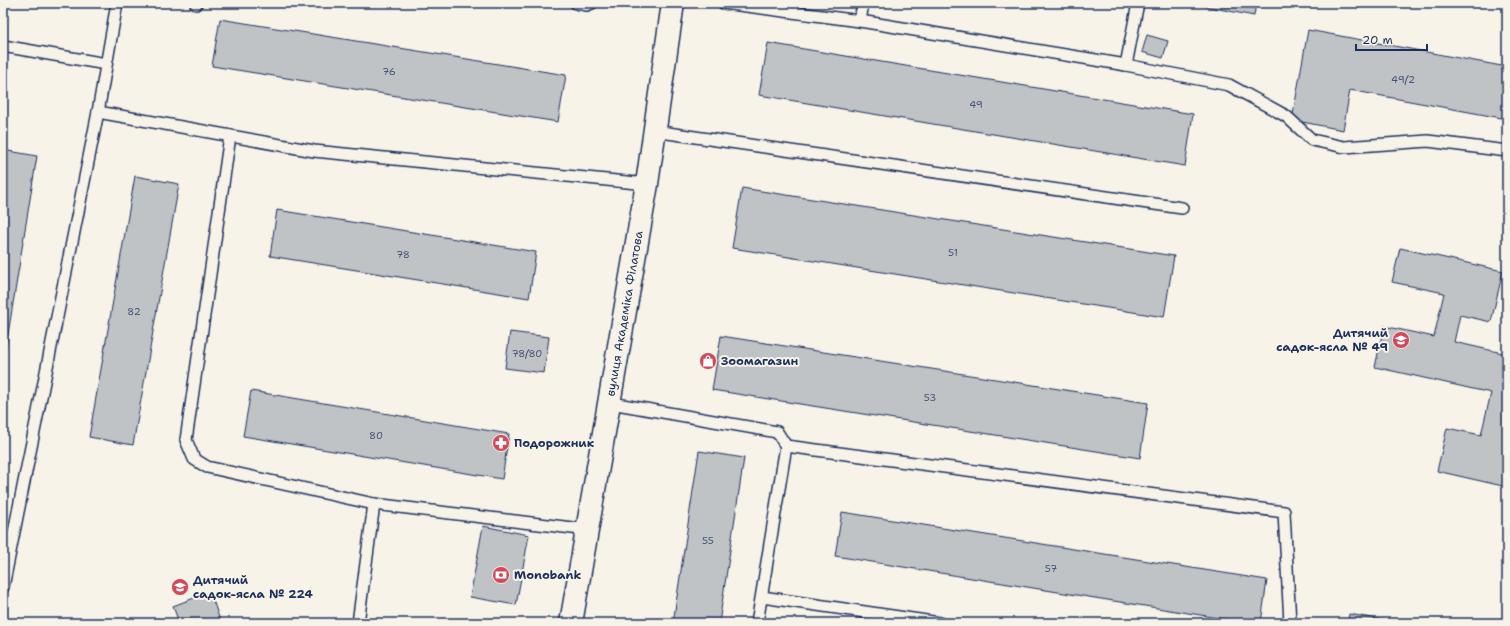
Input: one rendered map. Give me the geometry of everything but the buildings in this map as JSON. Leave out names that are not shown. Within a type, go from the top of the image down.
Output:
[{"type":"main road","name":"вулиця Академіка Філатова","points":[[572,623],[611,403],[647,184],[673,3]]},
{"type":"lane","points":[[3,587],[98,112],[117,3]]},
{"type":"lane","points":[[576,3],[587,5],[592,3]]},
{"type":"lane","points":[[723,3],[860,21],[1126,65],[1229,85],[1286,116],[1312,140],[1344,147],[1428,141],[1507,151]]},
{"type":"lane","points":[[860,21],[863,3]]},
{"type":"lane","points":[[1126,65],[1138,3]]},
{"type":"lane","points":[[3,46],[106,64]]},
{"type":"lane","points":[[98,112],[314,151],[647,184]]},
{"type":"lane","points":[[654,131],[1182,208]]},
{"type":"lane","points":[[230,136],[186,440],[194,459],[207,467],[374,504],[588,530]]},
{"type":"lane","points":[[611,403],[778,432],[786,446],[757,623]]},
{"type":"lane","points":[[786,446],[1284,512],[1290,623]]},
{"type":"lane","points":[[358,623],[374,504]]},
{"type":"lane","points":[[762,597],[940,623]]},
{"type":"place","name":"Дитячий садок-ясла № 49","points":[[1401,340]]},
{"type":"place","name":"Зоомагазин","points":[[708,361]]},
{"type":"place","name":"Подорожник","points":[[501,443]]},
{"type":"place","name":"Monobank","points":[[501,575]]},
{"type":"place","name":"Дитячий садок-ясла № 224","points":[[180,587]]}]
